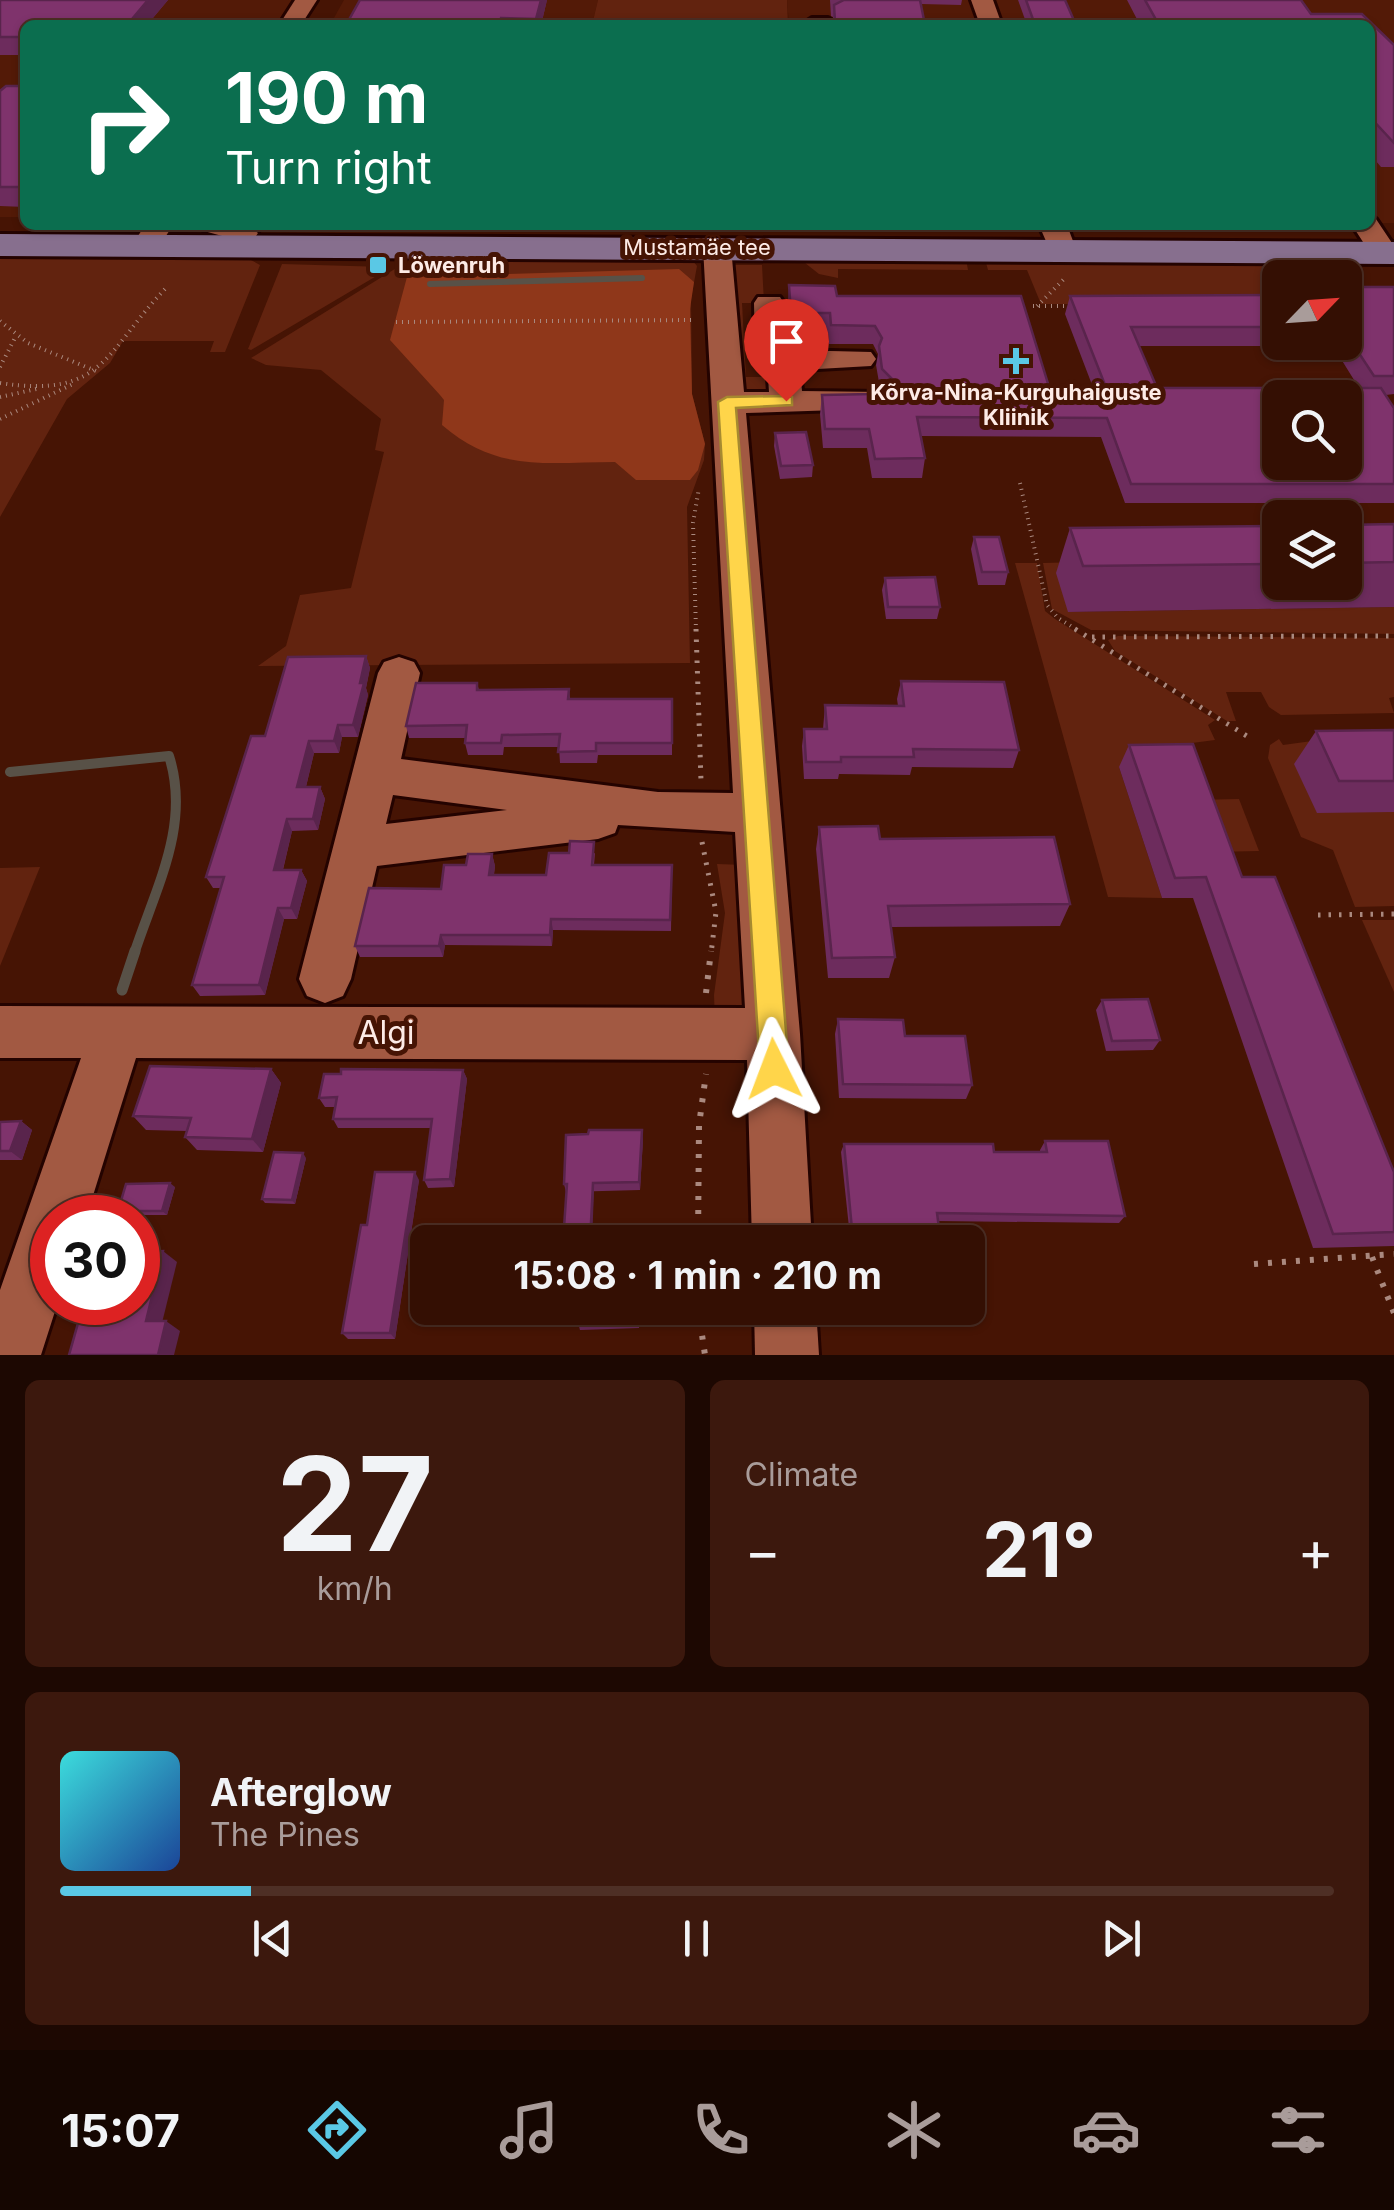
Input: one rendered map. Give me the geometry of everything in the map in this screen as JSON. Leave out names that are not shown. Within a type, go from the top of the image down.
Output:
[{"type":"main road","name":"Mustamäe tee","points":[[0,245],[232,230]]},
{"type":"main road","name":"Mustamäe tee","points":[[364,230],[1057,236],[1382,233]]},
{"type":"main road","name":"Mustamäe tee","points":[[0,232],[716,248],[1057,236]]},
{"type":"street","points":[[716,248],[773,1034],[781,1225]]},
{"type":"street","points":[[769,302],[771,350],[782,360],[786,401]]},
{"type":"street","points":[[782,360],[860,359]]},
{"type":"street","points":[[727,402],[870,398]]},
{"type":"street","points":[[325,980],[399,673]]},
{"type":"street","points":[[375,774],[680,812]]},
{"type":"street","points":[[357,848],[680,812],[757,812]]},
{"type":"street","name":"Algi","points":[[0,1032],[773,1034]]},
{"type":"street","points":[[64,1195],[117,1032]]},
{"type":"street","points":[[10,1355],[30,1294]]},
{"type":"street","points":[[786,1325],[787,1355]]},
{"type":"path","points":[[0,420],[14,409],[82,380],[110,360],[132,323],[166,288]]},
{"type":"path","points":[[1033,306],[1074,306]]},
{"type":"path","points":[[0,320],[16,336],[96,371]]},
{"type":"path","points":[[396,322],[696,320],[696,336]]},
{"type":"path","points":[[0,367],[16,336]]},
{"type":"path","points":[[0,396],[82,380]]},
{"type":"path","points":[[0,383],[58,384]]},
{"type":"path","points":[[698,1225],[699,1125],[706,1078],[706,985],[716,912],[703,858],[680,812],[692,523],[704,478]]},
{"type":"path","points":[[1020,483],[1047,605],[1058,618],[1250,738]]},
{"type":"path","points":[[1089,637],[1394,636]]},
{"type":"path","points":[[1318,915],[1394,914]]},
{"type":"path","points":[[1254,1264],[1394,1254]]},
{"type":"path","points":[[1372,1257],[1394,1313]]},
{"type":"path","points":[[701,1325],[705,1355]]},
{"type":"shaded area","points":[[0,0],[292,0],[279,20],[20,20],[20,217],[0,217]]},
{"type":"shaded area","points":[[344,0],[598,0],[593,20],[333,20]]},
{"type":"shaded area","points":[[598,0],[787,0],[788,20],[593,20]]},
{"type":"shaded area","points":[[787,0],[1394,0],[1394,223],[1375,223],[1375,20],[789,20]]},
{"type":"shaded area","points":[[475,257],[692,260],[697,266],[691,299],[692,394],[705,444],[704,460],[687,507],[690,663],[258,666],[286,646],[300,595],[351,588],[384,452],[375,450],[381,419],[321,370],[266,365],[251,358],[398,267]]},
{"type":"shaded area","points":[[0,259],[251,260],[260,265],[225,352],[210,352],[214,341],[123,341],[110,363],[67,399],[0,517]]},
{"type":"shaded area","points":[[800,259],[966,259],[968,270],[838,269],[838,278],[819,274]]},
{"type":"shaded area","points":[[985,259],[1285,260],[1262,260],[1262,304],[1041,304],[1027,270],[988,270]]},
{"type":"shaded area","points":[[282,264],[385,267],[390,268],[248,349]]},
{"type":"shaded area","points":[[725,265],[762,265],[764,303],[742,303],[746,377],[770,377],[771,393],[743,395]]},
{"type":"shaded area","points":[[679,269],[694,282],[690,309],[692,394],[705,444],[698,470],[690,480],[636,480],[615,462],[524,462],[483,451],[442,425],[444,400],[390,340],[407,277]]},
{"type":"shaded area","points":[[1083,562],[1068,612],[1394,607],[1394,634],[1091,630],[1052,609],[1043,563]]},
{"type":"shaded area","points":[[1015,563],[1037,563],[1045,611],[1055,619],[1215,720],[1208,725],[1215,740],[1192,743],[1177,759],[1119,767],[1162,898],[1108,897]]},
{"type":"shaded area","points":[[1118,636],[1394,638],[1394,697],[1389,698],[1394,713],[1281,715],[1269,707],[1261,692],[1226,692],[1236,721],[1227,721],[1115,651],[1108,640]]},
{"type":"shaded area","points":[[1279,739],[1283,745],[1312,741],[1394,812],[1394,906],[1355,907],[1333,850],[1301,837],[1268,758],[1270,745]]},
{"type":"shaded area","points":[[1239,799],[1259,851],[1212,852],[1193,800]]},
{"type":"shaded area","points":[[717,864],[745,865],[749,1000],[742,1012],[715,1020],[714,995],[725,913]]},
{"type":"shaded area","points":[[40,867],[0,966],[0,868]]},
{"type":"shaded area","points":[[1362,920],[1394,920],[1394,992]]},
{"type":"building","points":[[0,0],[148,0],[131,20],[20,20],[20,37],[0,37]]},
{"type":"building","points":[[360,0],[541,0],[536,19],[349,20]]},
{"type":"building","points":[[844,0],[920,0],[924,20],[835,20],[834,5]]},
{"type":"building","points":[[1026,0],[1065,0],[1074,20],[1033,20]]},
{"type":"building","points":[[1145,0],[1301,0],[1311,14],[1362,14],[1368,20],[1156,20]]},
{"type":"building","points":[[1375,27],[1394,45],[1394,143],[1375,122]]},
{"type":"building","points":[[6,86],[20,86],[20,187],[0,187],[0,91]]},
{"type":"building","points":[[789,285],[835,286],[837,296],[1021,296],[1050,390],[1107,390],[1070,296],[1262,295],[1262,327],[1131,327],[1157,388],[1262,388],[1262,480],[1362,480],[1362,388],[1381,388],[1394,408],[1394,484],[1131,484],[1107,418],[917,417],[925,458],[875,459],[869,429],[825,429],[822,395],[872,394],[887,389],[893,380],[882,369],[882,338],[875,326],[831,325],[830,313],[791,313]]},
{"type":"building","points":[[1362,287],[1394,287],[1394,376],[1374,376],[1362,358]]},
{"type":"building","points":[[806,432],[813,465],[781,466],[775,433]]},
{"type":"building","points":[[1394,524],[1394,562],[1362,563],[1362,525]]},
{"type":"building","points":[[1262,526],[1262,564],[1083,566],[1070,528]]},
{"type":"building","points":[[974,537],[999,537],[1008,572],[982,572]]},
{"type":"building","points":[[935,577],[940,607],[888,607],[885,578]]},
{"type":"building","points":[[366,656],[360,683],[364,683],[353,725],[338,725],[334,741],[309,741],[297,787],[320,787],[313,819],[287,819],[274,870],[301,870],[291,908],[278,908],[259,985],[192,985],[224,877],[206,877],[251,736],[265,736],[288,657]]},
{"type":"building","points":[[901,681],[1004,682],[1019,750],[913,749],[914,757],[841,757],[841,762],[806,762],[804,729],[827,729],[825,705],[904,706]]},
{"type":"building","points":[[416,683],[477,683],[477,690],[569,689],[568,699],[672,699],[672,743],[596,743],[596,751],[558,752],[560,734],[502,735],[501,743],[465,743],[467,725],[406,726]]},
{"type":"building","points":[[1394,730],[1394,781],[1339,781],[1316,731]]},
{"type":"building","points":[[1193,744],[1242,877],[1275,877],[1394,1172],[1394,1232],[1333,1234],[1206,877],[1175,878],[1129,745]]},
{"type":"building","points":[[878,826],[880,839],[1054,837],[1070,904],[888,906],[895,957],[832,958],[819,827]]},
{"type":"building","points":[[570,841],[594,842],[592,865],[672,865],[670,920],[551,919],[550,935],[441,935],[439,946],[355,946],[369,888],[441,889],[444,865],[466,865],[468,854],[492,854],[489,875],[546,875],[549,853],[569,853]]},
{"type":"building","points":[[1148,999],[1160,1040],[1112,1041],[1102,1000]]},
{"type":"building","points":[[838,1019],[903,1020],[905,1036],[965,1036],[972,1085],[843,1084]]},
{"type":"building","points":[[150,1066],[271,1069],[252,1139],[185,1137],[191,1118],[133,1116]]},
{"type":"building","points":[[341,1069],[463,1070],[450,1179],[424,1180],[432,1119],[333,1119],[337,1097],[319,1098],[324,1074],[341,1074]]},
{"type":"building","points":[[21,1121],[10,1151],[0,1151],[0,1122]]},
{"type":"building","points":[[589,1130],[642,1130],[639,1182],[593,1183],[591,1225],[564,1225],[566,1135],[588,1134]]},
{"type":"building","points":[[1045,1141],[1108,1141],[1125,1216],[937,1213],[939,1225],[852,1225],[844,1144],[993,1144],[994,1152],[1047,1152]]},
{"type":"building","points":[[274,1152],[303,1153],[292,1200],[262,1199]]},
{"type":"building","points":[[375,1172],[415,1172],[390,1333],[342,1333],[361,1225],[367,1225]]},
{"type":"building","points":[[170,1183],[162,1211],[160,1195],[123,1195],[126,1184]]},
{"type":"building","points":[[160,1321],[166,1321],[158,1355],[69,1355],[77,1325],[160,1325]]},
{"type":"waterway","points":[[430,284],[642,278]]},
{"type":"waterway","points":[[10,772],[169,756],[175,782],[173,831],[161,880],[134,954]]},
{"type":"waterway","points":[[122,990],[134,954]]},
{"type":"place","name":"Löwenruh","points":[[378,265]]},
{"type":"place","name":"Kõrva-Nina-Kurguhaiguste Kliinik","points":[[1016,361]]},
{"type":"route","points":[[774,1069],[727,402],[786,401]]}]
